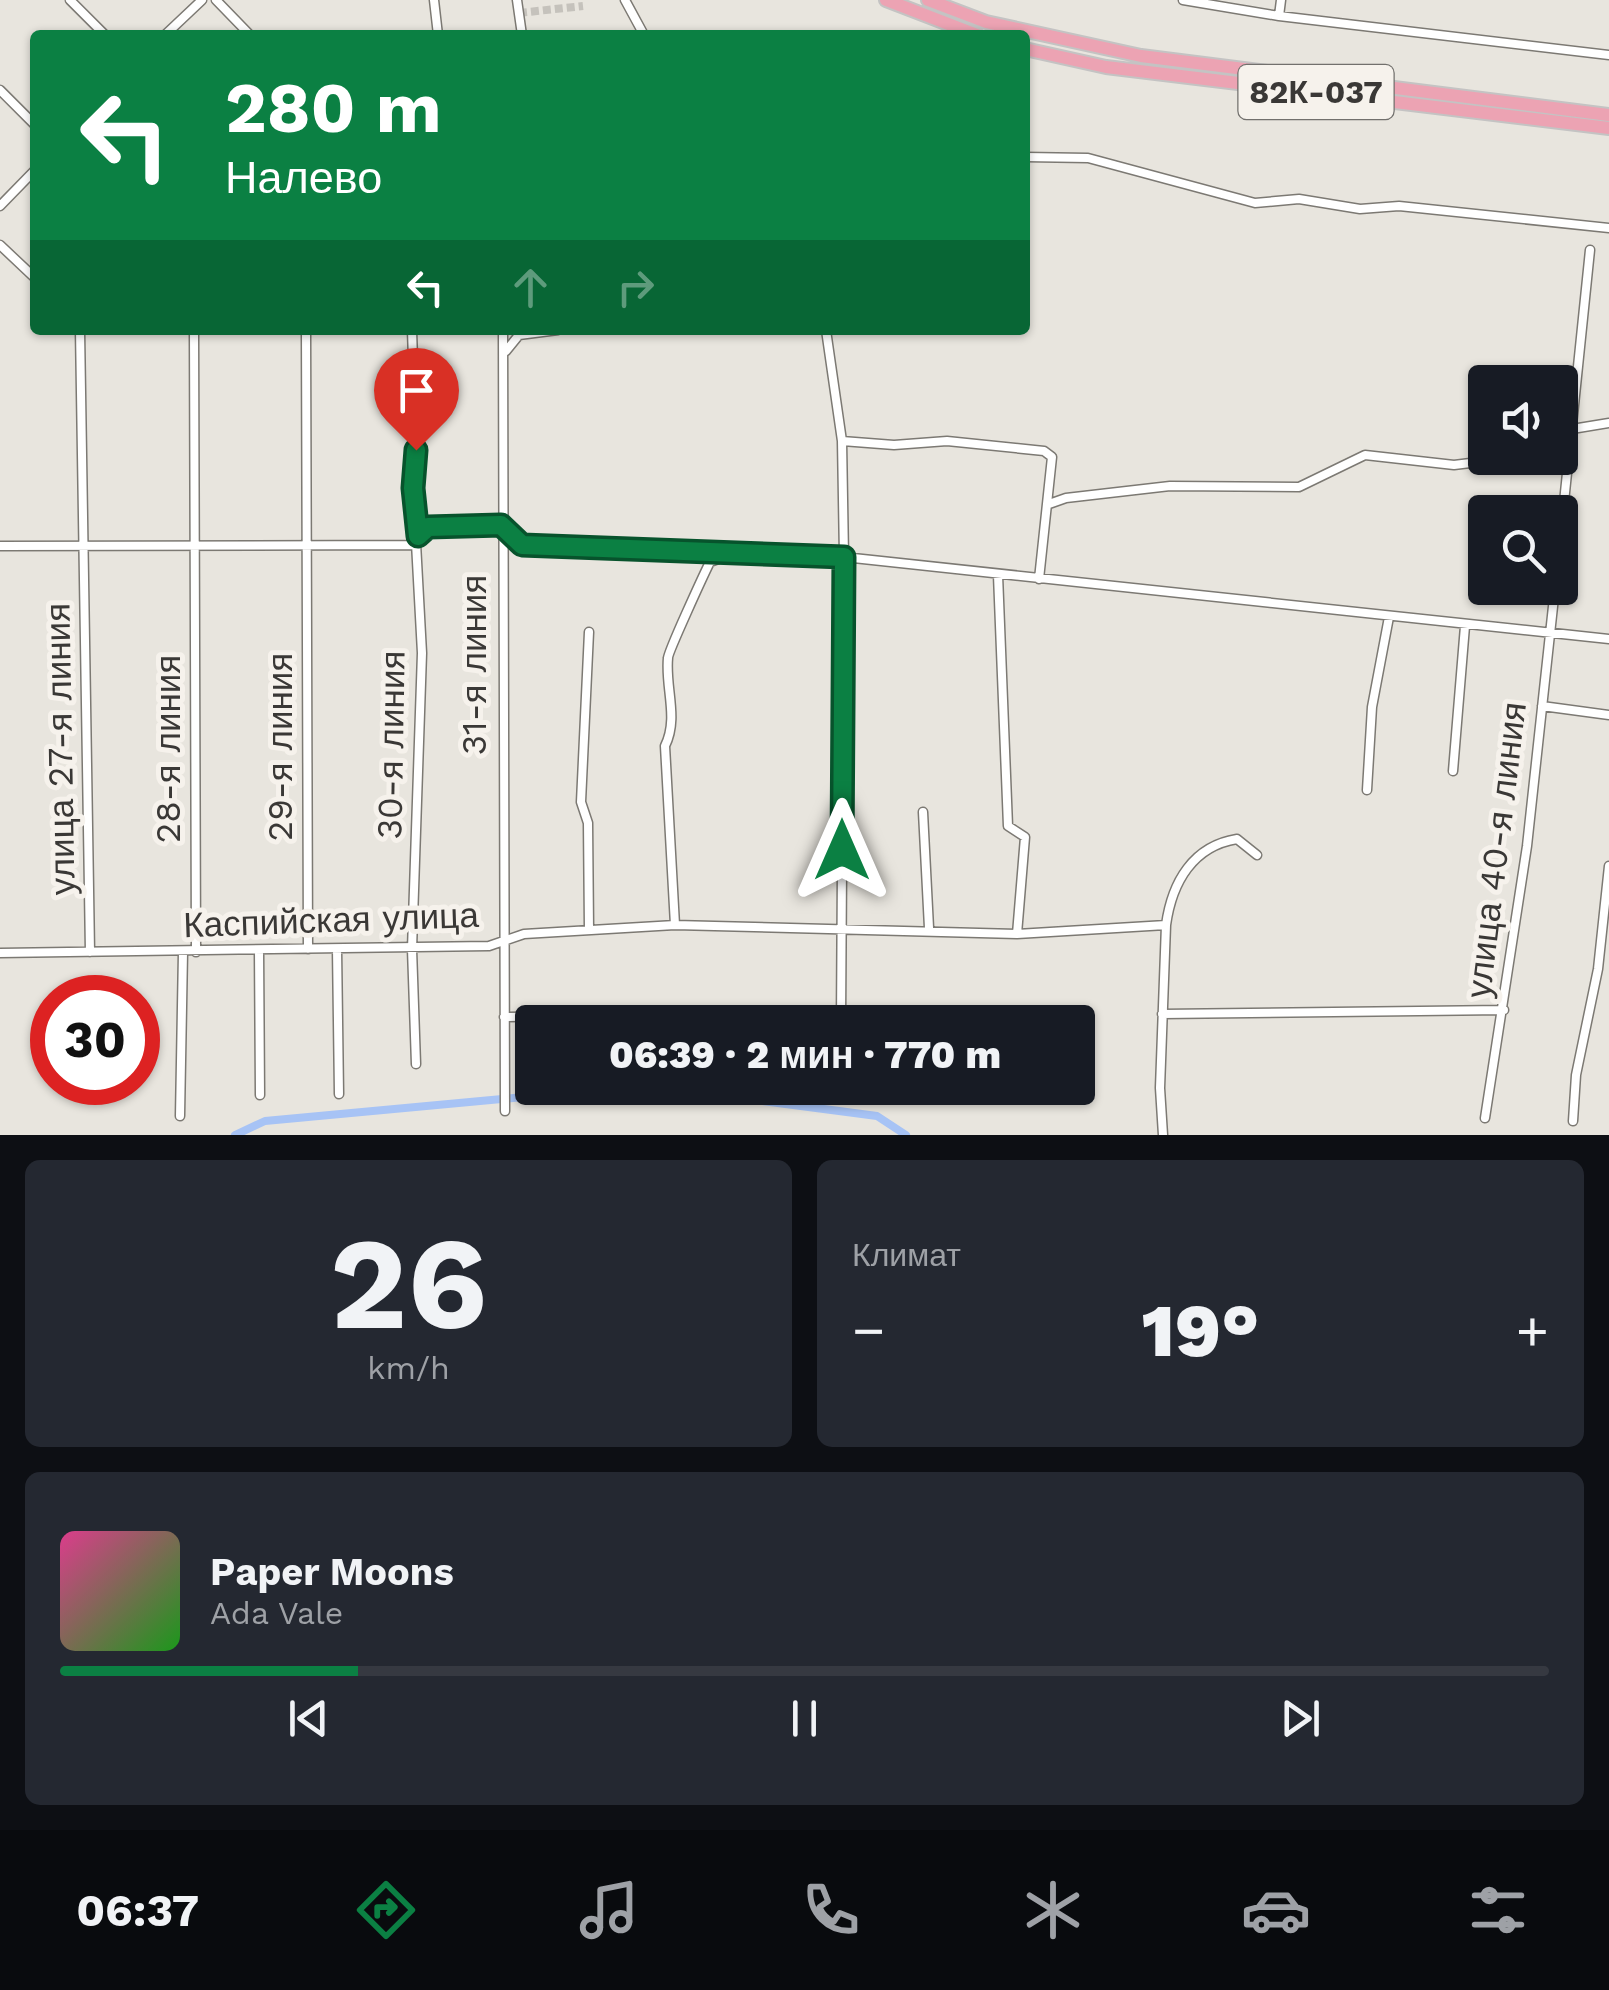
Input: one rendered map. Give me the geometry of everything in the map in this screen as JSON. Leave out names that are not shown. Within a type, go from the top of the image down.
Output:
[{"type":"main road","points":[[886,0],[965,30]]},
{"type":"main road","points":[[928,0],[1021,30]]},
{"type":"main road","points":[[1030,32],[1141,56],[1609,115]]},
{"type":"main road","name":"82К-037","points":[[1030,50],[1106,67],[1609,128]]},
{"type":"street","points":[[70,0],[100,30]]},
{"type":"street","points":[[170,30],[202,0]]},
{"type":"street","points":[[216,0],[245,30]]},
{"type":"street","points":[[434,0],[437,30]]},
{"type":"street","points":[[518,0],[521,30]]},
{"type":"street","points":[[624,0],[641,30]]},
{"type":"street","points":[[1182,0],[1278,16],[1609,55]]},
{"type":"street","points":[[1278,16],[1281,0]]},
{"type":"street","points":[[0,90],[30,120]]},
{"type":"street","points":[[1030,157],[1088,158],[1255,203],[1298,199],[1360,209],[1399,206],[1609,228]]},
{"type":"street","points":[[0,206],[30,175]]},
{"type":"street","points":[[0,245],[30,273]]},
{"type":"street","points":[[1578,367],[1590,250]]},
{"type":"street","name":"улица 27-я линия","points":[[80,335],[90,952]]},
{"type":"street","name":"28-я линия","points":[[194,335],[196,952]]},
{"type":"street","name":"29-я линия","points":[[306,335],[308,949]]},
{"type":"street","name":"30-я линия","points":[[412,335],[416,450],[413,488],[422,653],[412,949],[416,1064]]},
{"type":"street","name":"31-я линия","points":[[503,335],[505,1111]]},
{"type":"street","points":[[503,360],[513,339],[533,335]]},
{"type":"street","points":[[827,335],[842,441],[841,1005]]},
{"type":"street","points":[[1578,426],[1609,423]]},
{"type":"street","points":[[842,441],[894,445],[946,441],[1044,452],[1052,457],[1038,580]]},
{"type":"street","points":[[1049,504],[1066,498],[1170,486],[1298,488],[1364,455],[1468,463]]},
{"type":"street","points":[[0,546],[417,541],[428,527],[501,525],[522,545],[844,557],[1609,639]]},
{"type":"street","points":[[675,925],[665,746],[672,731],[668,653],[684,629],[710,562],[737,552]]},
{"type":"street","points":[[998,575],[1008,826],[1025,837],[1017,934]]},
{"type":"street","name":"улица 40-я линия","points":[[1485,1118],[1504,1010],[1553,605]]},
{"type":"street","points":[[1367,790],[1372,707],[1389,618]]},
{"type":"street","points":[[1453,771],[1465,626]]},
{"type":"street","points":[[589,632],[581,802],[588,824],[589,930]]},
{"type":"street","points":[[1542,706],[1609,715]]},
{"type":"street","points":[[923,812],[929,928]]},
{"type":"street","points":[[1163,1135],[1166,925],[1178,882],[1194,858],[1218,842],[1237,838],[1257,855]]},
{"type":"street","points":[[1573,1121],[1576,1075],[1598,969],[1609,866]]},
{"type":"street","name":"Каспийская улица","points":[[0,953],[489,946],[504,939],[675,925],[929,928],[1017,934],[1166,925]]},
{"type":"street","points":[[337,949],[339,1094]]},
{"type":"street","points":[[259,950],[260,1095]]},
{"type":"street","points":[[180,1116],[182,952]]},
{"type":"street","points":[[1162,1014],[1504,1010]]},
{"type":"street","points":[[504,1018],[515,1018]]},
{"type":"waterway","points":[[235,1135],[265,1121],[515,1098]]},
{"type":"waterway","points":[[793,1105],[877,1116],[906,1135]]},
{"type":"tunnel","points":[[519,13],[583,6]]},
{"type":"route","points":[[416,450],[413,488],[418,536],[428,527],[501,525],[522,545],[844,557],[842,850]]}]
